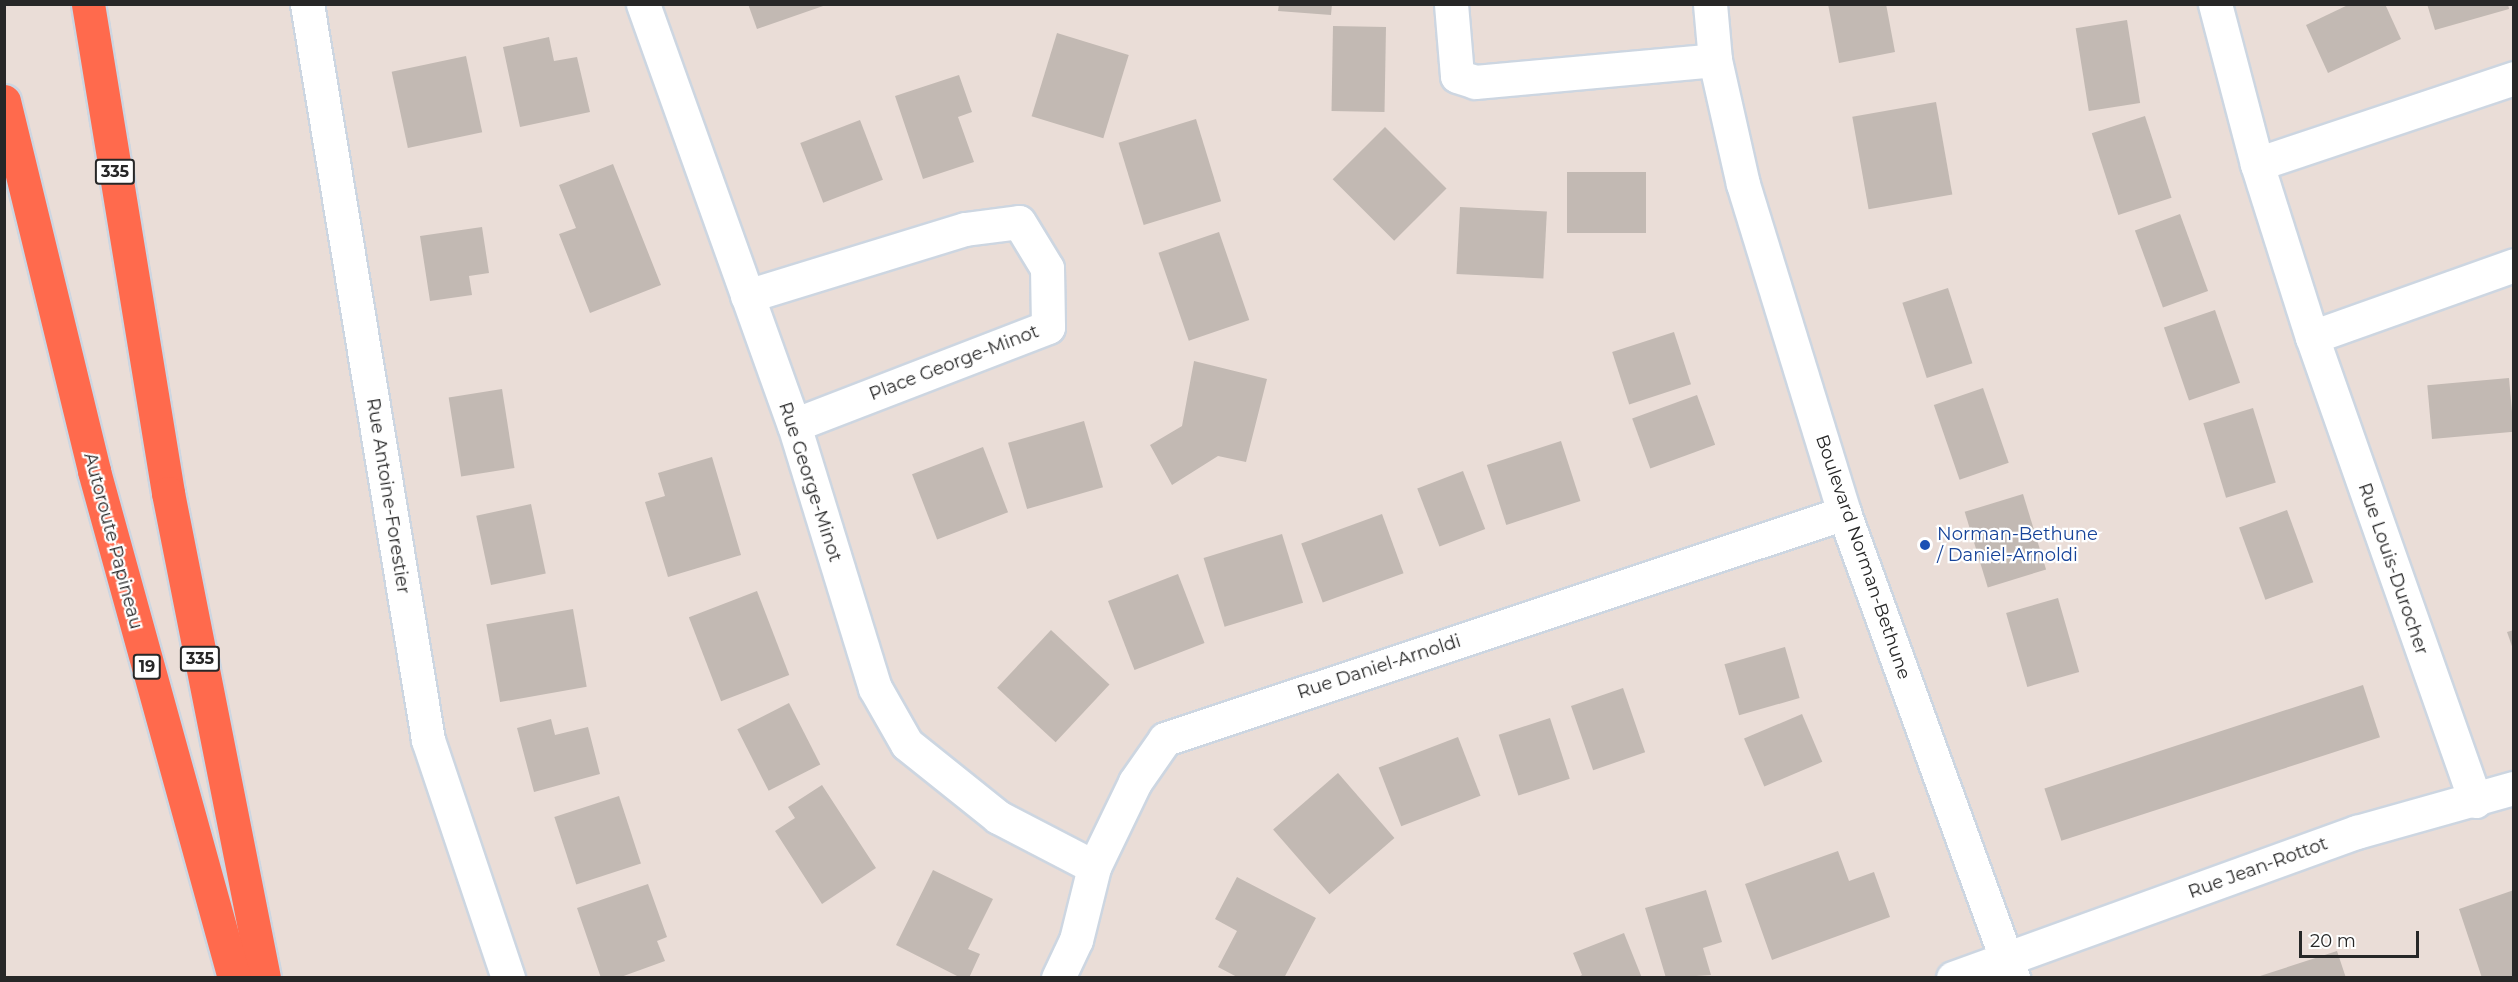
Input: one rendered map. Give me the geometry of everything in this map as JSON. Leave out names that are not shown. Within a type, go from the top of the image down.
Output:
[{"type":"highway","name":"335","points":[[88,4],[168,493],[264,978]]},
{"type":"highway","name":"Autoroute Papineau","points":[[4,101],[94,471],[234,978]]},
{"type":"street","name":"Rue Antoine-Forestier","points":[[307,4],[428,740],[508,978]]},
{"type":"street","name":"Rue George-Minot","points":[[643,4],[794,425],[874,688],[907,744],[998,817],[1094,867]]},
{"type":"street","points":[[1451,4],[1457,76],[1475,82],[1715,60]]},
{"type":"street","name":"Boulevard Norman-Bethune","points":[[1710,4],[1715,60],[1743,184],[1844,513],[2010,968]]},
{"type":"street","name":"Rue Louis-Durocher","points":[[2215,4],[2257,164],[2312,337],[2475,801]]},
{"type":"street","points":[[2257,164],[2514,78]]},
{"type":"street","name":"Place George-Minot","points":[[747,296],[965,229],[1019,222],[1047,268],[1048,327],[794,425]]},
{"type":"street","points":[[2312,337],[2514,265]]},
{"type":"street","name":"Rue Daniel-Arnoldi","points":[[1058,978],[1076,940],[1094,867],[1135,782],[1165,739],[1844,513]]},
{"type":"street","name":"Rue Jean-Rottot","points":[[2010,968],[2357,832],[2475,801],[2514,788]]},
{"type":"street","points":[[1953,978],[2010,968]]},
{"type":"building","points":[[748,4],[826,4],[826,5],[757,29]]},
{"type":"building","points":[[1279,4],[1332,4],[1331,15],[1278,11]]},
{"type":"building","points":[[1828,4],[1886,4],[1895,52],[1839,63]]},
{"type":"building","points":[[2350,4],[2385,4],[2401,39],[2328,73],[2306,25]]},
{"type":"building","points":[[2427,4],[2508,4],[2509,9],[2435,30]]},
{"type":"building","points":[[2127,20],[2140,103],[2089,111],[2076,28]]},
{"type":"building","points":[[1333,26],[1386,27],[1385,112],[1332,111]]},
{"type":"building","points":[[1057,33],[1129,55],[1103,138],[1032,116]]},
{"type":"building","points":[[549,37],[554,61],[577,57],[590,112],[520,127],[503,47]]},
{"type":"building","points":[[466,56],[482,132],[408,148],[392,72]]},
{"type":"building","points":[[959,75],[972,112],[958,117],[974,162],[923,179],[895,96]]},
{"type":"building","points":[[1936,102],[1952,195],[1869,209],[1852,117]]},
{"type":"building","points":[[2145,116],[2172,198],[2118,215],[2092,133]]},
{"type":"building","points":[[1196,119],[1221,201],[1144,225],[1119,143]]},
{"type":"building","points":[[860,120],[883,180],[823,203],[800,143]]},
{"type":"building","points":[[1385,127],[1447,189],[1394,241],[1333,179]]},
{"type":"building","points":[[613,164],[661,285],[590,313],[559,234],[576,228],[559,185]]},
{"type":"building","points":[[1567,172],[1646,172],[1646,233],[1567,233]]},
{"type":"building","points":[[1460,207],[1547,212],[1543,278],[1456,274]]},
{"type":"building","points":[[2180,214],[2208,291],[2163,307],[2135,230]]},
{"type":"building","points":[[482,227],[489,273],[469,276],[472,295],[430,301],[420,236]]},
{"type":"building","points":[[1219,232],[1249,320],[1189,341],[1158,253]]},
{"type":"building","points":[[1948,288],[1972,363],[1927,378],[1902,303]]},
{"type":"building","points":[[2215,310],[2240,383],[2189,400],[2164,328]]},
{"type":"building","points":[[1674,332],[1691,384],[1629,404],[1612,352]]},
{"type":"building","points":[[1194,361],[1267,379],[1246,462],[1218,456],[1172,485],[1150,445],[1182,426]]},
{"type":"building","points":[[2509,378],[2514,432],[2432,439],[2427,385]]},
{"type":"building","points":[[1983,388],[2009,463],[1960,480],[1934,405]]},
{"type":"building","points":[[502,389],[515,468],[461,476],[449,397]]},
{"type":"building","points":[[1697,395],[1715,445],[1650,468],[1632,419]]},
{"type":"building","points":[[2253,408],[2276,483],[2226,498],[2203,423]]},
{"type":"building","points":[[1084,421],[1103,487],[1027,509],[1008,443]]},
{"type":"building","points":[[1561,441],[1580,501],[1506,525],[1487,465]]},
{"type":"building","points":[[983,447],[1008,512],[937,540],[912,474]]},
{"type":"building","points":[[712,457],[741,555],[668,577],[645,502],[665,496],[658,473]]},
{"type":"building","points":[[1463,471],[1485,529],[1439,546],[1417,489]]},
{"type":"building","points":[[2023,494],[2046,570],[1988,587],[1965,512]]},
{"type":"building","points":[[531,504],[546,573],[491,585],[476,516]]},
{"type":"building","points":[[2287,510],[2313,582],[2265,600],[2239,527]]},
{"type":"building","points":[[1382,514],[1404,573],[1323,603],[1301,543]]},
{"type":"building","points":[[1282,534],[1303,603],[1225,627],[1204,558]]},
{"type":"building","points":[[1178,574],[1205,643],[1135,670],[1108,601]]},
{"type":"building","points":[[757,591],[789,675],[721,701],[689,617]]},
{"type":"building","points":[[2058,598],[2079,672],[2027,687],[2006,613]]},
{"type":"building","points":[[573,609],[587,687],[500,702],[486,624]]},
{"type":"building","points":[[1051,630],[1110,685],[1056,742],[997,688]]},
{"type":"building","points":[[2514,630],[2514,649],[2513,649],[2507,632]]},
{"type":"building","points":[[1785,647],[1800,698],[1739,715],[1724,664]]},
{"type":"building","points":[[2363,685],[2380,737],[2061,841],[2044,789]]},
{"type":"building","points":[[1623,688],[1645,752],[1593,770],[1571,706]]},
{"type":"building","points":[[789,703],[820,764],[769,791],[737,729]]},
{"type":"building","points":[[1802,714],[1822,762],[1764,786],[1744,739]]},
{"type":"building","points":[[1550,718],[1570,779],[1518,796],[1499,735]]},
{"type":"building","points":[[551,719],[555,735],[588,727],[600,774],[534,792],[517,728]]},
{"type":"building","points":[[1458,737],[1481,796],[1401,826],[1379,767]]},
{"type":"building","points":[[1338,773],[1394,838],[1330,894],[1273,829]]},
{"type":"building","points":[[822,785],[876,868],[822,904],[775,831],[795,818],[788,807]]},
{"type":"building","points":[[619,796],[641,864],[576,885],[554,817]]},
{"type":"building","points":[[1838,851],[1849,881],[1874,872],[1890,917],[1772,960],[1745,884]]},
{"type":"building","points":[[933,870],[993,899],[968,949],[980,954],[969,978],[961,978],[896,945]]},
{"type":"building","points":[[1237,877],[1316,918],[1284,978],[1239,978],[1218,967],[1237,931],[1215,919]]},
{"type":"building","points":[[648,884],[667,937],[657,941],[665,961],[618,978],[601,978],[577,908]]},
{"type":"building","points":[[1706,890],[1722,942],[1703,948],[1711,975],[1666,978],[1645,908]]},
{"type":"building","points":[[2514,890],[2514,978],[2482,978],[2459,909]]},
{"type":"building","points":[[1624,933],[1642,978],[1576,978],[1582,975],[1573,953]]},
{"type":"building","points":[[2337,951],[2346,978],[2257,978],[2257,977]]},
{"type":"place","name":"Norman-Bethune / Daniel-Arnoldi","points":[[1925,545]]}]
